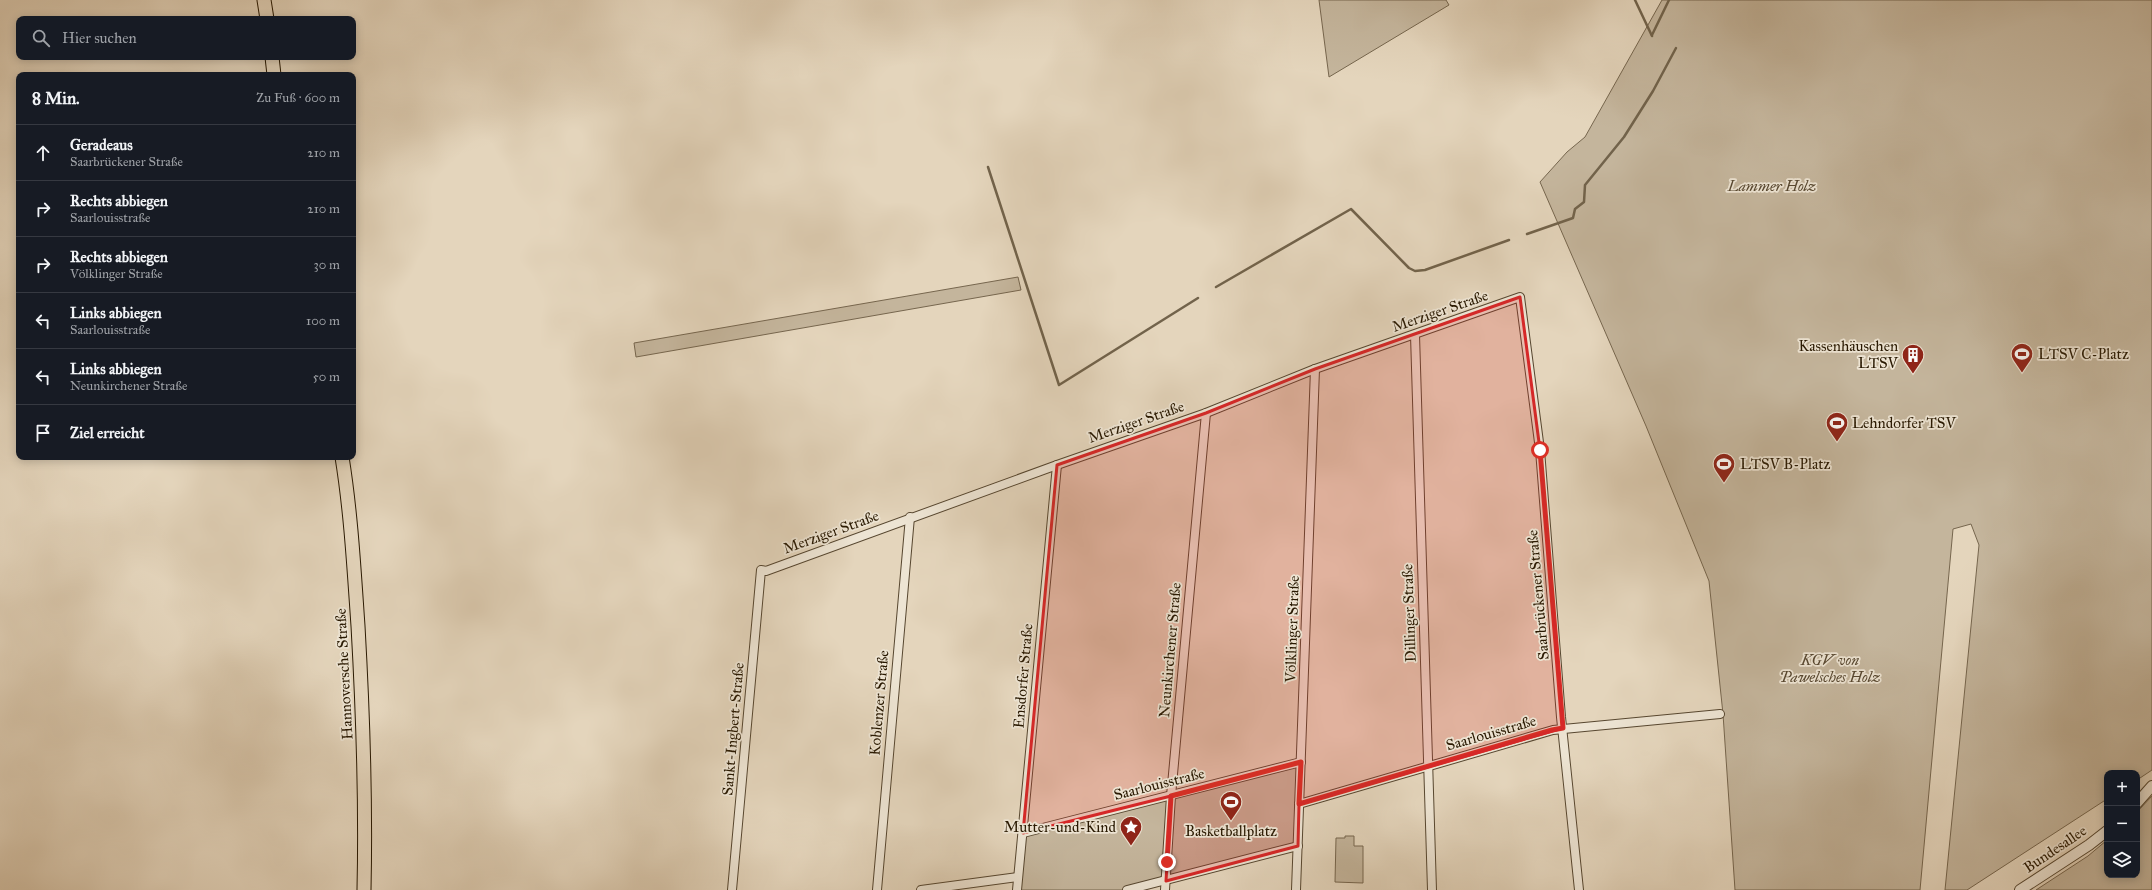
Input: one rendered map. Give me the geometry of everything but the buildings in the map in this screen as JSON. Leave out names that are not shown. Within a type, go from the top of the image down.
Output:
[{"type":"main road","points":[[264,0],[267,16]]},
{"type":"main road","points":[[272,60],[274,72]]},
{"type":"main road","name":"Hannoversche Straße","points":[[342,460],[352,532],[360,654],[365,827],[364,890]]},
{"type":"street","name":"Merziger Straße","points":[[761,570],[766,571],[1057,465],[1206,413],[1315,369],[1520,298]]},
{"type":"street","name":"Saarbrückener Straße","points":[[1520,298],[1540,450],[1563,728],[1579,890]]},
{"type":"street","name":"Dillinger Straße","points":[[1415,335],[1432,890]]},
{"type":"street","name":"Völklinger Straße","points":[[1296,890],[1315,369]]},
{"type":"street","name":"Neunkirchener Straße","points":[[1165,890],[1171,796],[1206,413]]},
{"type":"street","name":"Ensdorfer Straße","points":[[1017,890],[1057,465]]},
{"type":"street","name":"Koblenzer Straße","points":[[877,890],[910,518]]},
{"type":"street","name":"Sankt-Ingbert-Straße","points":[[732,890],[761,570]]},
{"type":"street","name":"Saarlouisstraße","points":[[1299,804],[1552,730],[1720,714]]},
{"type":"street","name":"Saarlouisstraße","points":[[1023,833],[1301,762]]},
{"type":"street","points":[[2140,799],[2152,786]]},
{"type":"street","name":"Bundesallee","points":[[2020,890],[2090,845],[2104,833]]},
{"type":"street","points":[[1127,890],[1298,846]]},
{"type":"street","points":[[921,890],[1018,878]]},
{"type":"highlighted area","points":[[1520,297],[1540,450],[1563,728],[1299,804],[1298,846],[1166,881],[1171,796],[1023,833],[1057,465],[1206,413],[1315,369]]},
{"type":"green space","points":[[1319,0],[1446,0],[1449,5],[1329,77]]},
{"type":"green space","points":[[1662,0],[2152,0],[2152,770],[2140,778],[2140,770],[2104,770],[2104,801],[1967,890],[1945,890],[1979,545],[1971,524],[1953,529],[1920,890],[1735,890],[1723,714],[1709,581],[1646,426],[1540,182],[1567,152],[1585,137]]},
{"type":"green space","points":[[1018,277],[1021,290],[636,357],[634,343]]},
{"type":"green space","points":[[1301,762],[1298,846],[1127,890],[1017,890],[1023,833]]},
{"type":"green space","points":[[2152,796],[2152,890],[2036,890],[2088,856],[2104,843],[2104,878],[2140,878],[2140,809]]},
{"type":"green space","points":[[1345,836],[1354,836],[1354,846],[1363,846],[1363,883],[1335,882],[1336,838],[1345,838]]},
{"type":"waterway","points":[[1635,0],[1652,36]]},
{"type":"waterway","points":[[1652,35],[1669,0]]},
{"type":"waterway","points":[[1527,234],[1573,218],[1575,209],[1584,202],[1585,185],[1624,137],[1653,91],[1676,48]]},
{"type":"waterway","points":[[988,167],[1059,385],[1198,298]]},
{"type":"waterway","points":[[1216,287],[1351,209],[1409,268],[1415,271],[1425,270],[1509,240]]},
{"type":"place","name":"Kassenhäuschen LTSV","points":[[1913,374]]},
{"type":"place","name":"LTSV C-Platz","points":[[2022,374]]},
{"type":"place","name":"Lehndorfer TSV","points":[[1837,442]]},
{"type":"place","name":"LTSV B-Platz","points":[[1724,484]]},
{"type":"place","name":"Basketballplatz","points":[[1231,822]]},
{"type":"place","name":"Mutter-und-Kind","points":[[1131,846]]},
{"type":"route","points":[[1167,862],[1171,796],[1301,762],[1299,804],[1563,728],[1540,450]]},
{"type":"park label","name":"Lammer Holz","points":[[1772,186]]},
{"type":"park label","name":"KGV von Pawelsches Holz","points":[[1830,668]]}]
